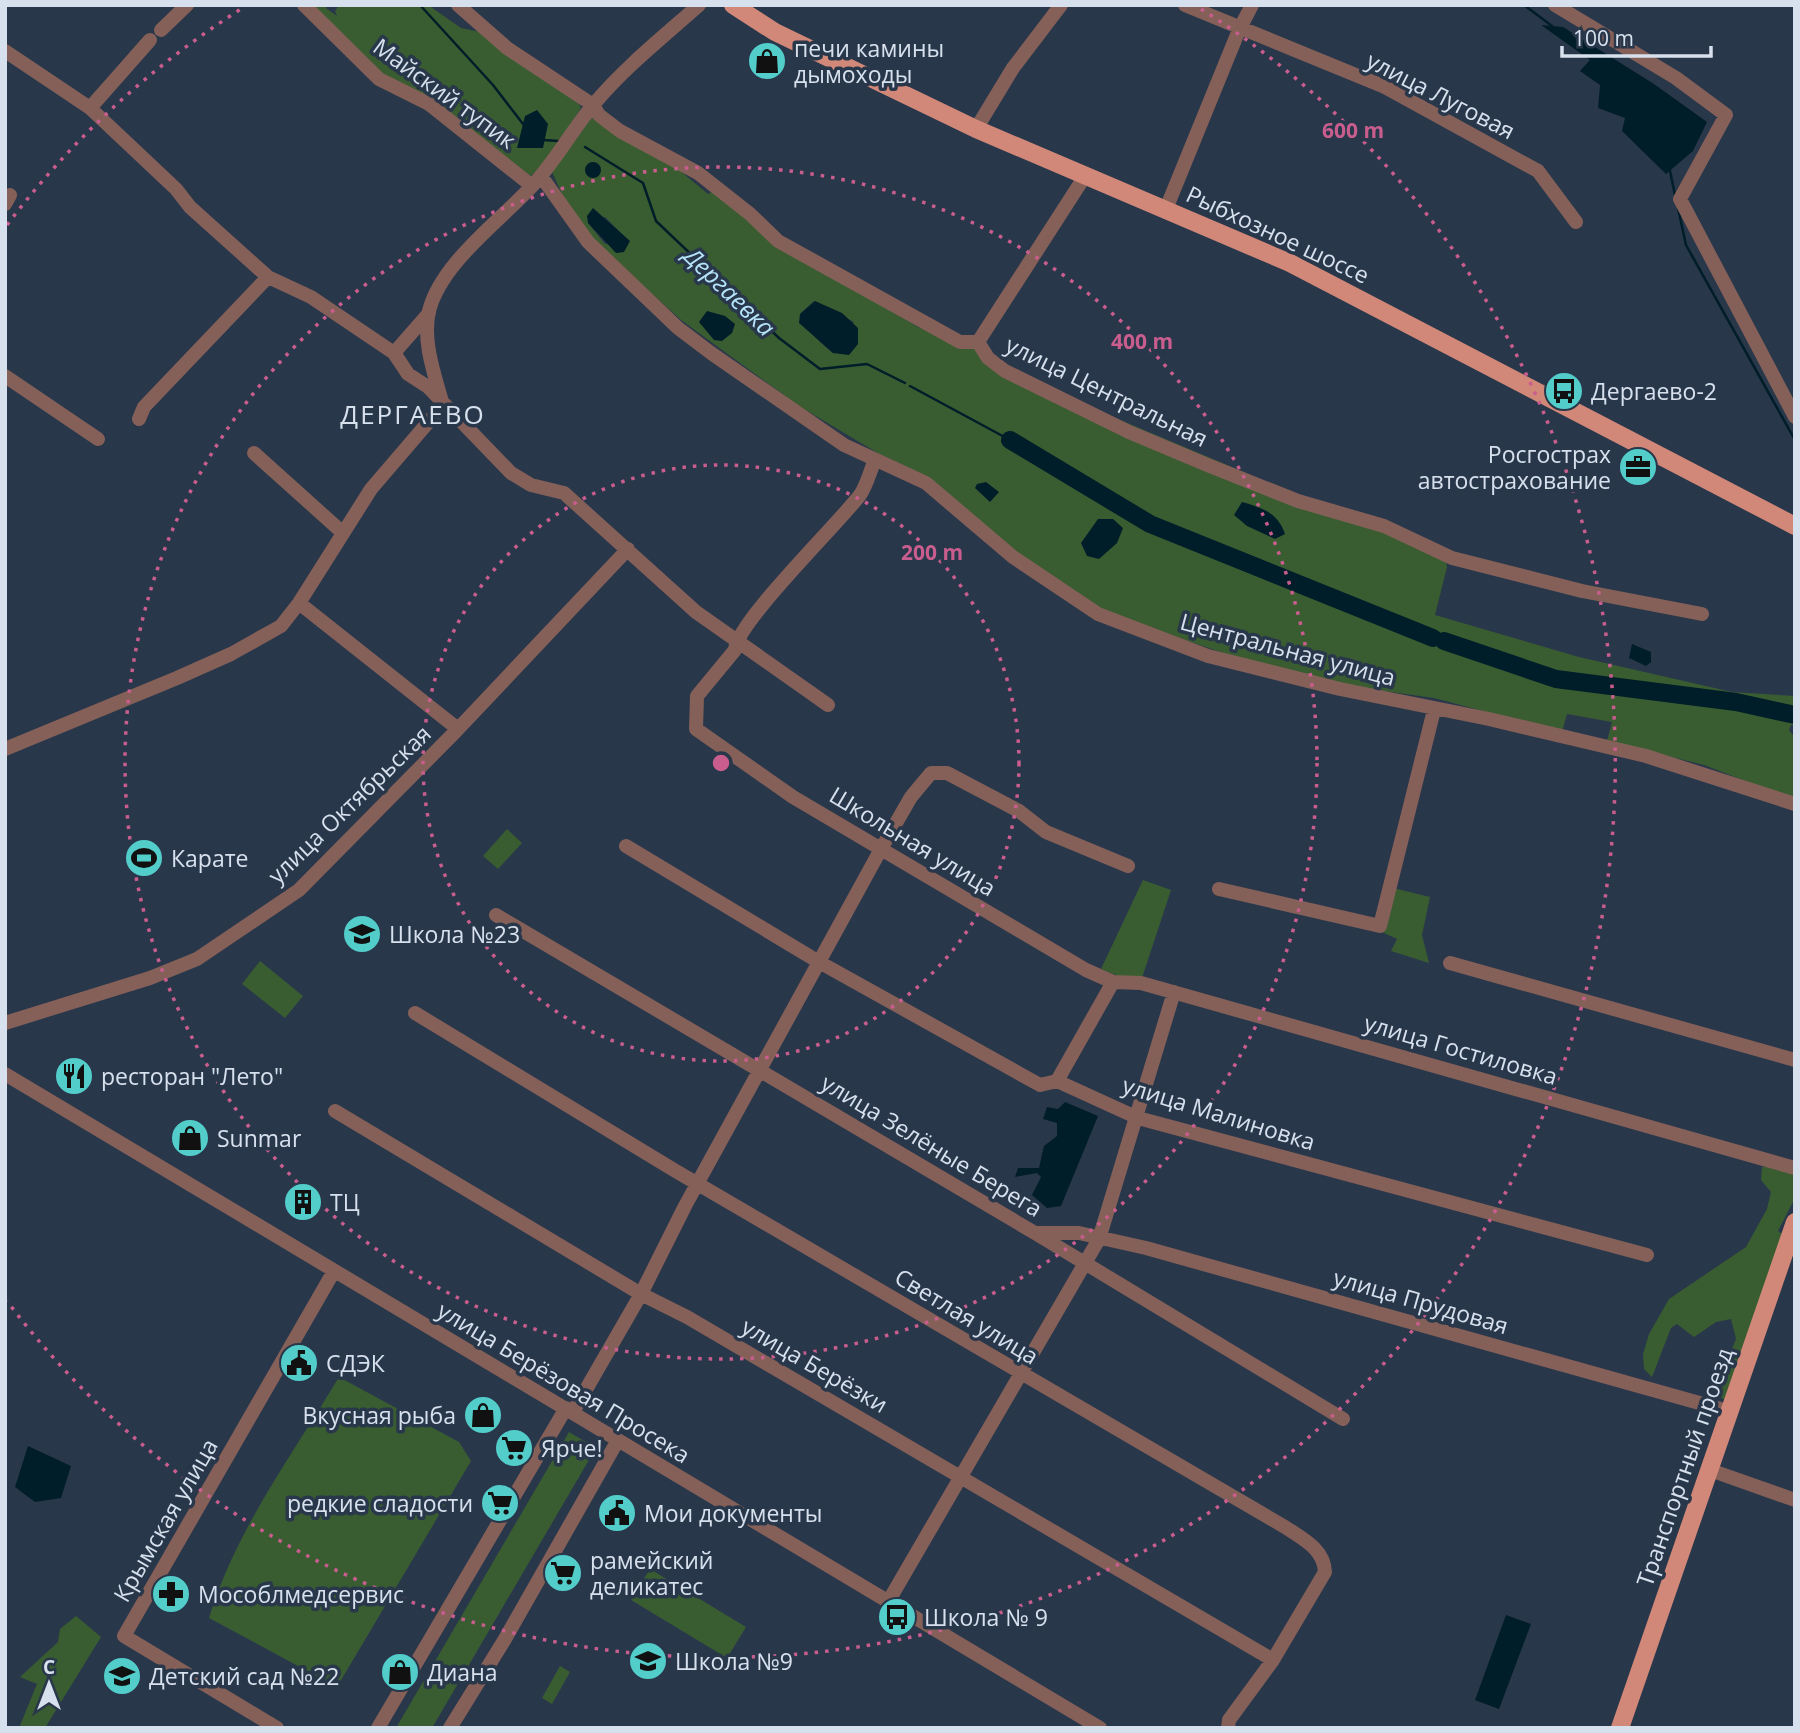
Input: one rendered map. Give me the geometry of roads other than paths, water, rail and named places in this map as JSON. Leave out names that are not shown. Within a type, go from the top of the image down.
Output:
[{"type":"main road","name":"Рыбхозное шоссе","points":[[733,5],[775,32],[976,129],[1290,263],[1795,526]]},
{"type":"main road","name":"Транспортный проезд","points":[[1620,1728],[1795,1222]]},
{"type":"street","points":[[161,30],[187,5]]},
{"type":"street","name":"Майский тупик","points":[[304,5],[379,79],[429,104],[537,181]]},
{"type":"street","name":"улица Центральная","points":[[458,5],[507,48],[593,105],[599,115],[620,131],[698,173],[750,214],[778,241],[960,342],[978,342],[988,358],[1005,371],[1129,432],[1298,501],[1384,526],[1452,558],[1582,591],[1702,614]]},
{"type":"street","points":[[394,353],[429,313],[437,290],[453,266],[537,181],[593,105],[626,69],[699,5]]},
{"type":"street","points":[[976,129],[1013,68],[1061,5]]},
{"type":"street","name":"улица Луговая","points":[[1185,5],[1239,30],[1385,87],[1538,171],[1576,222]]},
{"type":"street","points":[[1166,209],[1239,30],[1252,5]]},
{"type":"street","points":[[1555,5],[1676,78],[1726,115],[1680,199],[1795,418]]},
{"type":"street","points":[[90,107],[150,40]]},
{"type":"street","points":[[5,51],[90,107],[176,188],[190,207],[268,277],[311,297],[394,353],[408,374],[428,387],[511,473],[531,485],[564,493],[696,612],[735,641],[803,684],[828,705]]},
{"type":"street","points":[[978,342],[1085,176]]},
{"type":"street","name":"Центральная улица","points":[[537,181],[588,242],[678,328],[844,445],[926,483],[1013,557],[1098,614],[1208,656],[1434,710],[1489,719],[1580,743],[1646,756],[1795,804]]},
{"type":"street","points":[[139,419],[144,407],[268,277]]},
{"type":"street","points":[[429,313],[432,370],[443,405]]},
{"type":"street","points":[[5,376],[98,439]]},
{"type":"street","points":[[5,749],[231,653],[281,626],[299,603],[371,489],[443,405]]},
{"type":"street","points":[[254,453],[343,533]]},
{"type":"street","points":[[735,641],[800,562],[862,493],[874,460]]},
{"type":"street","name":"улица Октябрьская","points":[[5,1023],[150,978],[197,959],[299,890],[458,729],[628,549]]},
{"type":"street","points":[[299,603],[458,729]]},
{"type":"street","name":"Школьная улица","points":[[735,641],[735,650],[697,696],[696,729],[793,797],[1086,970],[1112,982]]},
{"type":"street","points":[[1219,889],[1380,926],[1434,710]]},
{"type":"street","points":[[378,1728],[641,1294],[881,849],[924,780],[931,773],[942,772],[1019,811],[1046,832],[1128,866]]},
{"type":"street","name":"улица Малиновка","points":[[626,846],[819,962],[1040,1085],[1057,1081],[1138,1118],[1647,1255]]},
{"type":"street","name":"улица Зелёные Берега","points":[[496,915],[1035,1233],[1343,1419]]},
{"type":"street","points":[[1450,963],[1795,1060]]},
{"type":"street","points":[[1057,1081],[1112,982]]},
{"type":"street","name":"улица Гостиловка","points":[[1112,982],[1141,983],[1795,1168]]},
{"type":"street","points":[[888,1602],[1099,1238],[1138,1118],[1174,992]]},
{"type":"street","name":"Светлая улица","points":[[415,1013],[1019,1373],[1285,1527],[1318,1551],[1325,1560],[1325,1572],[1273,1660],[1229,1720],[1228,1728]]},
{"type":"street","name":"улица Берёзовая Просека","points":[[5,1074],[1100,1728]]},
{"type":"street","name":"улица Берёзки","points":[[334,1111],[641,1294],[687,1317],[1273,1660]]},
{"type":"street","name":"улица Прудовая","points":[[1035,1233],[1079,1233],[1146,1248],[1728,1411]]},
{"type":"street","name":"Крымская улица","points":[[277,1728],[124,1636],[334,1271]]},
{"type":"street","points":[[450,1728],[618,1440]]},
{"type":"street","points":[[1710,1470],[1795,1500]]},
{"type":"water","points":[[1541,25],[1563,27],[1654,84],[1707,122],[1693,151],[1666,174],[1622,131],[1625,118],[1598,108],[1600,85],[1580,71],[1590,60]]},
{"type":"water","points":[[423,75],[430,83],[430,92],[417,89],[415,80]]},
{"type":"water","points":[[537,110],[548,124],[543,148],[517,148],[525,116]]},
{"type":"water","points":[[590,162],[596,162],[601,170],[599,176],[590,178],[585,173],[585,167]]},
{"type":"water","points":[[593,208],[630,241],[624,252],[616,253],[588,223],[587,216]]},
{"type":"water","points":[[815,301],[842,313],[858,328],[858,344],[849,355],[833,353],[799,323],[800,314]]},
{"type":"water","points":[[707,311],[725,316],[735,324],[732,333],[722,341],[714,340],[699,322]]},
{"type":"water","points":[[986,482],[999,492],[990,502],[975,488],[977,484]]},
{"type":"water","points":[[1242,502],[1269,512],[1285,534],[1275,539],[1247,526],[1234,515]]},
{"type":"water","points":[[1098,519],[1113,519],[1123,528],[1117,543],[1099,559],[1087,556],[1081,543]]},
{"type":"water","points":[[1632,644],[1651,652],[1651,662],[1646,666],[1629,658]]},
{"type":"water","points":[[1065,1102],[1098,1116],[1061,1206],[1047,1208],[1032,1195],[1041,1177],[1037,1173],[1015,1177],[1018,1168],[1039,1168],[1044,1146],[1057,1136],[1057,1123],[1043,1119],[1047,1107],[1058,1109]]},
{"type":"water","points":[[28,1446],[71,1466],[61,1498],[35,1502],[15,1487]]},
{"type":"water","points":[[1506,1615],[1531,1624],[1499,1709],[1475,1700]]},
{"type":"waterway","points":[[420,5],[493,85],[523,124]]},
{"type":"waterway","points":[[1524,5],[1552,26]]},
{"type":"waterway","name":"Дергаевка","points":[[544,140],[558,141]]},
{"type":"waterway","name":"Дергаевка","points":[[585,147],[643,183],[656,221],[779,338],[820,369],[867,364],[905,383]]},
{"type":"waterway","points":[[1670,171],[1675,195]]},
{"type":"waterway","points":[[1678,208],[1686,245],[1795,440]]},
{"type":"waterway","name":"Дергаевка","points":[[910,386],[1010,440]]},
{"type":"waterway","points":[[1010,440],[1150,524],[1433,638]]},
{"type":"waterway","points":[[1444,641],[1556,679],[1736,702],[1795,715]]},
{"type":"place","name":"печи камины дымоходы","points":[[767,61]]},
{"type":"place","name":"Дергаево-2","points":[[1564,391]]},
{"type":"place","name":"Росгострах автострахование","points":[[1638,467]]},
{"type":"place","name":"Карате","points":[[144,858]]},
{"type":"place","name":"Школа №23","points":[[362,934]]},
{"type":"place","name":"ресторан \"Лето\"","points":[[74,1076]]},
{"type":"place","name":"Sunmar","points":[[190,1138]]},
{"type":"place","name":"ТЦ","points":[[303,1202]]},
{"type":"place","name":"СДЭК","points":[[299,1363]]},
{"type":"place","name":"Вкусная рыба","points":[[483,1415]]},
{"type":"place","name":"Ярче!","points":[[514,1448]]},
{"type":"place","name":"редкие сладости","points":[[500,1503]]},
{"type":"place","name":"Мои документы","points":[[617,1513]]},
{"type":"place","name":"рамейский деликатес","points":[[563,1573]]},
{"type":"place","name":"Мособлмедсервис","points":[[171,1594]]},
{"type":"place","name":"Школа № 9","points":[[897,1617]]},
{"type":"place","name":"Школа №9","points":[[648,1661]]},
{"type":"place","name":"Диана","points":[[400,1672]]},
{"type":"place","name":"Детский сад №22","points":[[122,1676]]},
{"type":"district","name":"ДЕРГАЕВО","points":[[413,414]]}]
